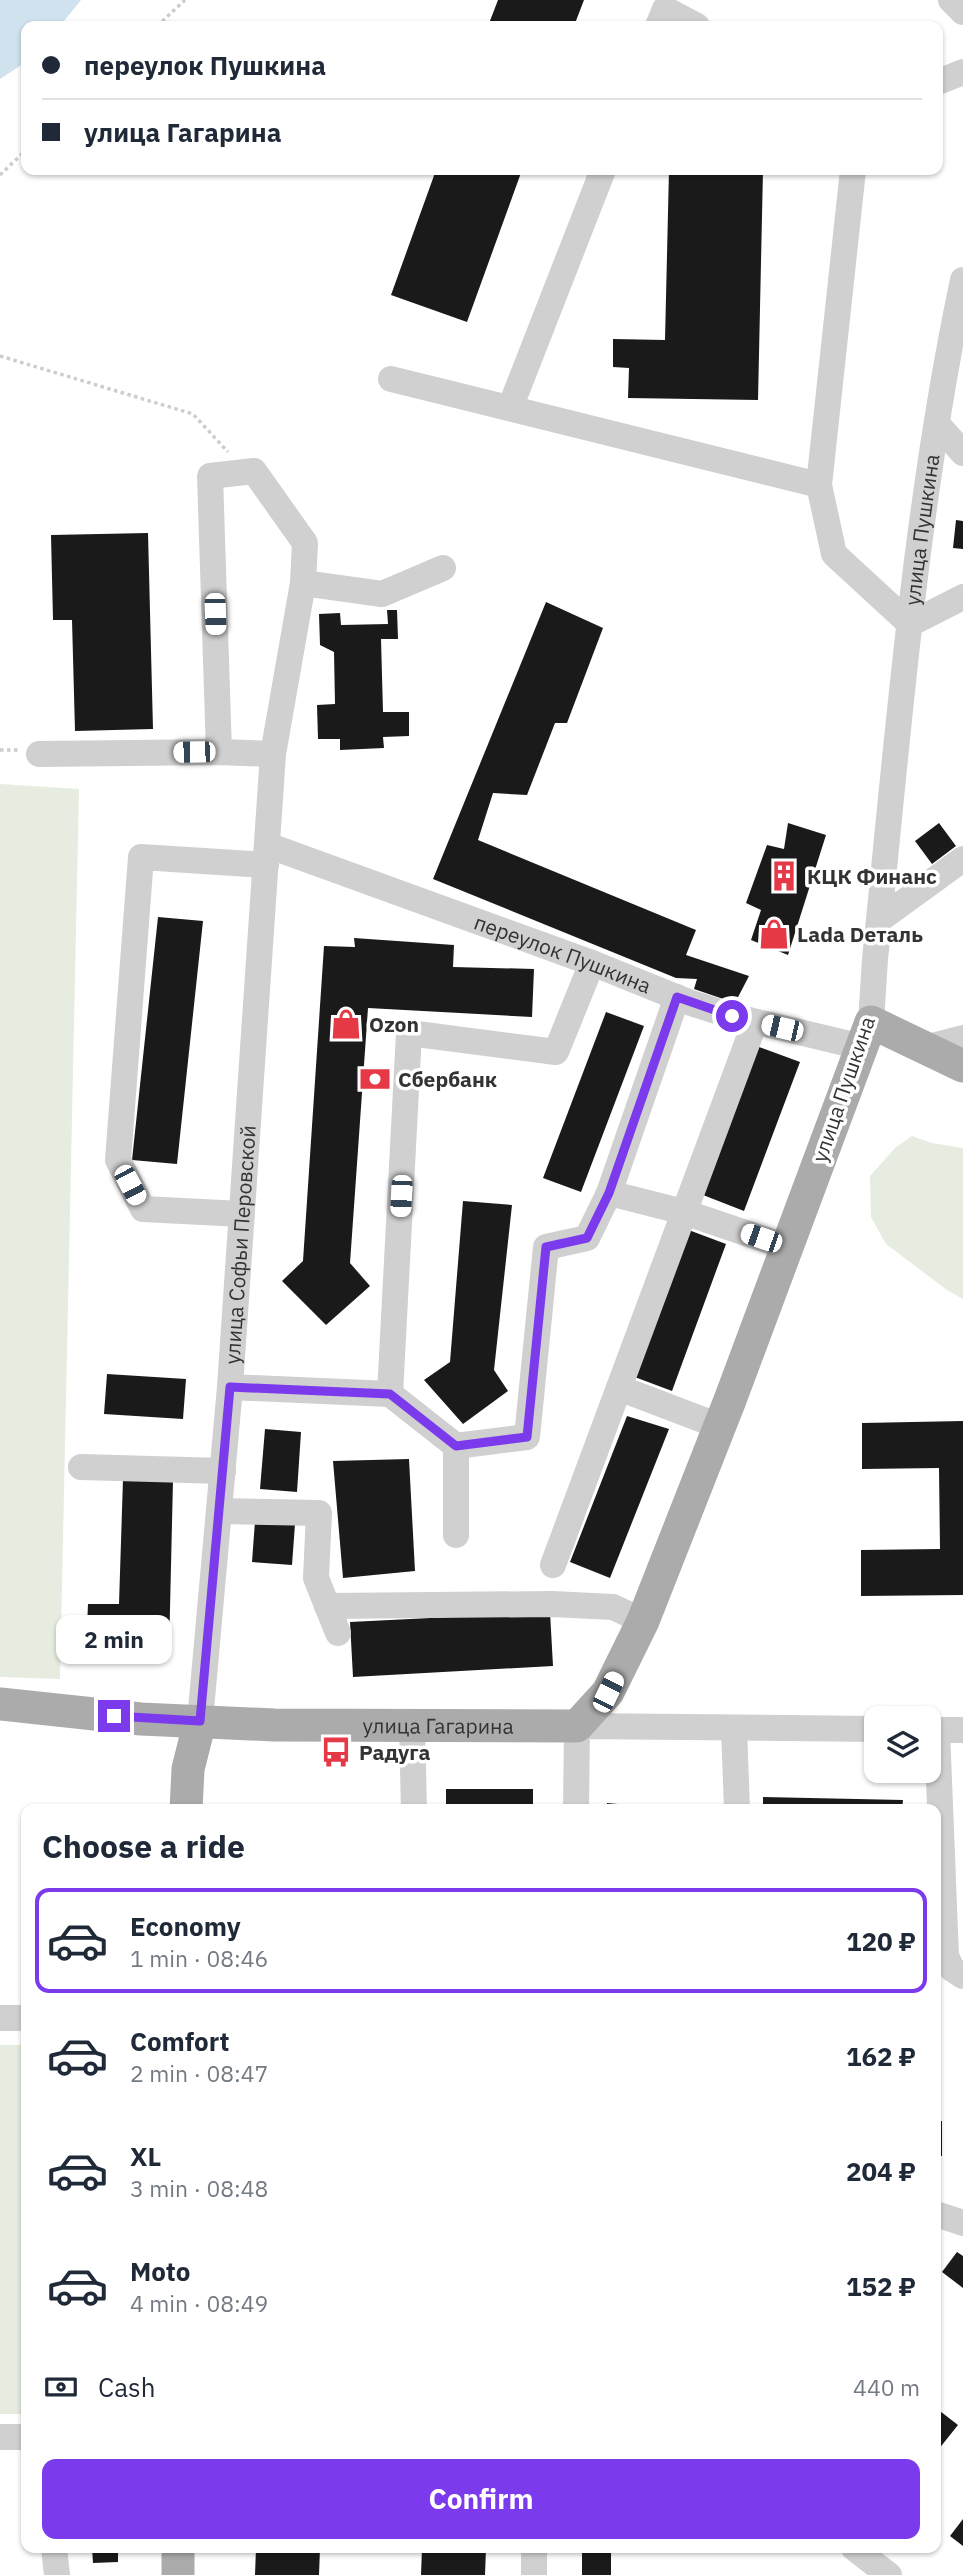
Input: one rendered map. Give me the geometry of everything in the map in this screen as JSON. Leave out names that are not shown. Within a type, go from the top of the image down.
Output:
[{"type":"main road","points":[[866,1034],[925,1048],[963,1066]]},
{"type":"main road","name":"улица Пушкина","points":[[576,1726],[608,1692],[643,1621],[866,1034]]},
{"type":"main road","name":"улица Гагарина","points":[[0,1704],[141,1719],[274,1725],[576,1726]]},
{"type":"main road","name":"улица Софьи Перовской","points":[[186,1804],[188,1769],[200,1721]]},
{"type":"main road","points":[[178,2553],[178,2575]]},
{"type":"street","points":[[951,0],[963,12]]},
{"type":"street","points":[[660,21],[665,9],[688,21]]},
{"type":"street","points":[[943,80],[963,72]]},
{"type":"street","points":[[510,408],[601,175]]},
{"type":"street","points":[[852,175],[819,485],[834,554],[910,624],[963,597]]},
{"type":"street","name":"улица Пушкина","points":[[866,1034],[910,624],[952,333],[963,281]]},
{"type":"street","points":[[391,379],[819,485]]},
{"type":"street","points":[[938,425],[963,453]]},
{"type":"street","name":"улица Софьи Перовской","points":[[200,1721],[230,1387],[273,754],[303,583],[305,543],[254,471],[246,472]]},
{"type":"street","points":[[219,752],[210,476],[246,472]]},
{"type":"street","points":[[303,583],[382,594],[443,568]]},
{"type":"street","points":[[39,754],[273,754]]},
{"type":"street","name":"переулок Пушкина","points":[[242,1214],[143,1209],[118,1160],[141,857],[266,855],[592,963],[677,997],[755,1022],[866,1034]]},
{"type":"street","points":[[879,920],[963,859]]},
{"type":"street","points":[[390,1394],[409,1033],[556,1052],[592,963]]},
{"type":"street","points":[[230,1387],[390,1394],[456,1446],[527,1437],[546,1247],[587,1238],[609,1193],[677,997]]},
{"type":"street","points":[[553,1565],[755,1022]]},
{"type":"street","points":[[925,1048],[963,1038]]},
{"type":"street","points":[[609,1193],[684,1212],[787,1247]]},
{"type":"street","points":[[619,1388],[719,1426]]},
{"type":"street","points":[[456,1446],[456,1535]]},
{"type":"street","points":[[81,1466],[223,1471]]},
{"type":"street","points":[[219,1511],[319,1513],[316,1578],[338,1633]]},
{"type":"street","points":[[327,1606],[552,1604],[613,1607],[643,1621]]},
{"type":"street","points":[[412,1726],[414,1804]]},
{"type":"street","points":[[576,1726],[576,1804]]},
{"type":"street","name":"улица Гагарина","points":[[576,1726],[864,1729]]},
{"type":"street","points":[[734,1728],[737,1804]]},
{"type":"street","points":[[941,1730],[963,1730]]},
{"type":"street","points":[[936,1783],[937,1804]]},
{"type":"street","points":[[941,1869],[946,1956],[952,1969],[963,1976]]},
{"type":"street","points":[[0,2018],[21,2018]]},
{"type":"street","points":[[941,2216],[963,2223]]},
{"type":"street","points":[[0,2437],[21,2437]]},
{"type":"street","points":[[55,2553],[57,2575]]},
{"type":"street","points":[[534,2553],[534,2575]]},
{"type":"street","points":[[861,2553],[890,2575]]},
{"type":"path","points":[[162,21],[185,0]]},
{"type":"path","points":[[0,175],[21,155]]},
{"type":"path","points":[[0,356],[193,414],[246,472]]},
{"type":"shaded area","points":[[0,784],[79,789],[60,1679],[0,1677]]},
{"type":"shaded area","points":[[912,1136],[932,1143],[963,1148],[963,1299],[886,1244],[871,1217],[870,1176],[895,1148]]},
{"type":"shaded area","points":[[0,2045],[21,2045],[21,2414],[0,2414]]},
{"type":"water","points":[[0,0],[81,0],[64,21],[21,21],[21,65],[0,79]]},
{"type":"building","points":[[498,0],[584,0],[576,21],[490,21]]},
{"type":"building","points":[[434,175],[520,175],[467,322],[391,295]]},
{"type":"building","points":[[669,175],[763,175],[758,400],[628,398],[629,368],[613,367],[613,339],[665,340]]},
{"type":"building","points":[[956,520],[963,521],[963,549],[953,548]]},
{"type":"building","points":[[148,533],[153,729],[75,731],[72,620],[53,620],[51,535]]},
{"type":"building","points":[[546,602],[603,628],[567,723],[555,723],[527,795],[493,793],[478,840],[696,930],[686,955],[749,976],[735,1003],[694,989],[697,979],[676,978],[433,879]]},
{"type":"building","points":[[387,610],[397,610],[398,639],[381,639],[383,712],[409,712],[409,736],[383,737],[384,748],[340,750],[340,739],[318,739],[317,705],[335,704],[334,652],[320,645],[319,614],[340,613],[341,625],[388,624]]},
{"type":"building","name":"КЦК Финанс","points":[[788,823],[826,835],[788,955],[751,940],[761,910],[746,903],[767,845],[784,849]]},
{"type":"building","points":[[939,823],[956,846],[932,864],[915,841]]},
{"type":"building","points":[[158,917],[203,921],[177,1164],[132,1160]]},
{"type":"building","points":[[354,938],[454,945],[453,967],[534,969],[532,1017],[368,1008],[350,1263],[370,1286],[326,1325],[282,1281],[303,1261],[324,946],[355,947]]},
{"type":"building","points":[[606,1012],[644,1026],[581,1192],[543,1178]]},
{"type":"building","points":[[759,1047],[800,1062],[744,1211],[703,1195]]},
{"type":"building","points":[[463,1201],[512,1205],[494,1370],[508,1391],[463,1424],[424,1380],[450,1362]]},
{"type":"building","points":[[686,1229],[726,1244],[672,1391],[632,1376]]},
{"type":"building","points":[[107,1374],[186,1379],[183,1419],[104,1414]]},
{"type":"building","points":[[627,1416],[669,1429],[610,1578],[570,1562]]},
{"type":"building","points":[[963,1421],[963,1595],[861,1596],[861,1550],[940,1549],[939,1468],[862,1469],[862,1423]]},
{"type":"building","points":[[265,1429],[301,1432],[297,1492],[260,1489]]},
{"type":"building","points":[[409,1459],[415,1571],[343,1578],[333,1461]]},
{"type":"building","points":[[123,1479],[173,1480],[169,1652],[86,1650],[88,1604],[119,1604]]},
{"type":"building","points":[[255,1521],[295,1524],[292,1565],[252,1562]]},
{"type":"building","points":[[550,1612],[553,1666],[353,1677],[350,1622]]},
{"type":"building","points":[[446,1789],[533,1789],[533,1804],[446,1804]]},
{"type":"building","points":[[763,1797],[903,1800],[903,1804],[763,1804]]},
{"type":"building","points":[[941,2121],[942,2121],[941,2156]]},
{"type":"building","points":[[957,2252],[963,2256],[963,2288],[942,2272]]},
{"type":"building","points":[[941,2412],[958,2425],[941,2446]]},
{"type":"building","points":[[963,2519],[963,2546],[950,2536]]},
{"type":"building","points":[[92,2553],[118,2553],[118,2562],[93,2563]]},
{"type":"building","points":[[256,2553],[320,2553],[319,2575],[255,2575]]},
{"type":"building","points":[[422,2553],[486,2553],[485,2575],[421,2575]]},
{"type":"building","points":[[582,2553],[611,2553],[611,2575],[582,2575]]},
{"type":"place","name":"КЦК Финанс","points":[[784,876]]},
{"type":"place","name":"Lada Dеталь","points":[[774,934]]},
{"type":"place","name":"Ozon","points":[[346,1024]]},
{"type":"place","name":"Сбербанк","points":[[375,1079]]},
{"type":"place","name":"Радуга","points":[[336,1752]]},
{"type":"route","points":[[114,1716],[200,1721],[230,1387],[390,1394],[456,1446],[527,1437],[546,1247],[587,1238],[609,1193],[677,997],[732,1016]]}]
